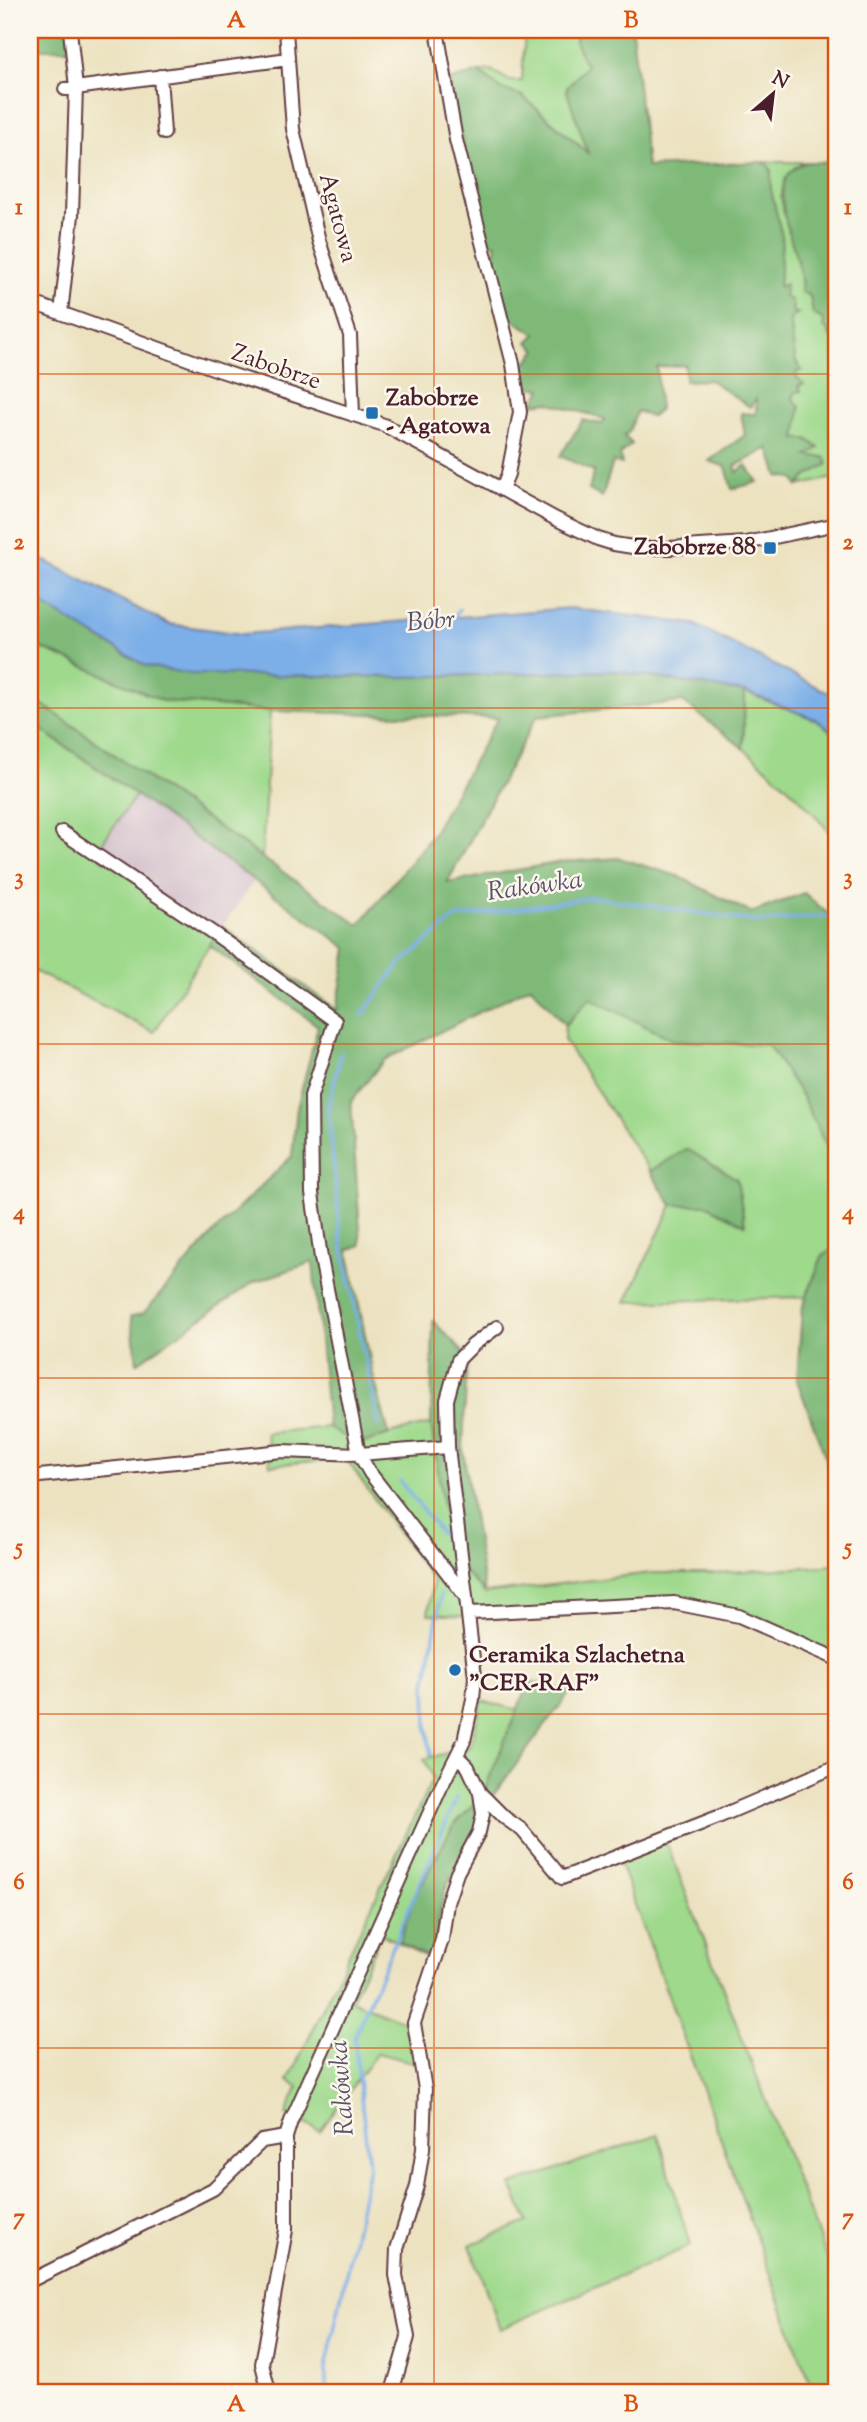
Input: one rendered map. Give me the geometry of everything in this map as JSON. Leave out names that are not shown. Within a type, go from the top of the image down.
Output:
[{"type":"street","points":[[61,313],[72,215],[70,30]]},
{"type":"street","name":"Agatowa","points":[[286,30],[293,129],[308,203],[350,335],[353,415]]},
{"type":"street","points":[[437,30],[456,140],[520,399],[517,428],[502,490]]},
{"type":"street","points":[[71,88],[288,59]]},
{"type":"street","points":[[160,76],[164,134]]},
{"type":"street","name":"Zabobrze","points":[[30,302],[400,433],[502,490],[598,539],[639,548],[746,543],[837,524]]},
{"type":"street","points":[[62,832],[216,935],[335,1021],[311,1096],[312,1192],[321,1258],[359,1454],[370,1473],[466,1597]]},
{"type":"street","points":[[269,2392],[262,2364],[286,2230],[286,2137],[435,1799],[464,1741],[475,1677],[470,1613],[449,1447],[447,1400],[458,1360],[497,1327]]},
{"type":"street","points":[[30,1477],[282,1451],[359,1454],[449,1447]]},
{"type":"street","points":[[470,1613],[674,1603],[738,1616],[837,1659]]},
{"type":"street","points":[[457,1756],[468,1767],[481,1793],[505,1818],[522,1830],[562,1878],[718,1817],[837,1766]]},
{"type":"street","points":[[392,2392],[408,2337],[396,2275],[397,2249],[417,2186],[423,2149],[425,2089],[414,2023],[442,1940],[447,1903],[457,1873],[479,1832],[481,1793]]},
{"type":"street","points":[[479,1832],[492,1820],[505,1818]]},
{"type":"street","points":[[30,2281],[213,2189],[262,2141],[286,2137]]},
{"type":"shaded area","points":[[136,795],[255,880],[216,935],[95,854]]},
{"type":"green space","points":[[30,30],[68,30],[70,49],[39,49],[38,45],[30,51]]},
{"type":"green space","points":[[525,30],[581,30],[575,41],[586,66],[590,155],[522,96],[501,89],[479,72],[491,70],[510,81],[522,81]]},
{"type":"green space","points":[[581,30],[632,30],[647,167],[761,162],[771,170],[771,190],[782,237],[779,287],[786,284],[784,296],[792,301],[793,313],[798,313],[790,320],[795,359],[801,371],[796,372],[797,378],[804,384],[798,386],[801,391],[794,393],[793,399],[800,407],[796,439],[807,439],[819,448],[807,456],[825,457],[828,464],[806,477],[798,486],[793,478],[778,476],[769,448],[735,466],[737,472],[746,465],[758,482],[732,489],[726,467],[709,461],[745,435],[741,413],[756,414],[756,399],[750,407],[710,380],[685,381],[685,365],[657,367],[659,410],[651,417],[637,411],[629,432],[624,436],[632,444],[620,454],[622,464],[613,462],[602,497],[589,490],[594,471],[560,456],[583,420],[602,424],[605,419],[547,402],[534,404],[542,389],[531,387],[521,391],[517,373],[537,350],[528,342],[536,334],[503,314],[493,259],[497,245],[483,241],[479,222],[483,218],[474,195],[449,81],[479,72],[501,89],[522,96],[588,153],[566,89],[586,66],[575,41]]},
{"type":"green space","points":[[761,162],[808,162],[800,164],[781,197],[803,279],[830,337],[837,339],[837,477],[798,486],[806,477],[806,456],[818,447],[807,439],[796,439],[800,407],[793,399],[798,386],[795,372],[801,370],[795,359],[790,319],[796,313],[793,314],[784,296],[785,285],[779,288],[782,237],[771,190],[771,170]]},
{"type":"green space","points":[[808,162],[837,163],[837,339],[830,337],[829,331],[823,327],[824,320],[813,314],[810,296],[801,292],[801,277],[785,219],[782,200],[784,184],[792,170]]},
{"type":"green space","points":[[30,597],[146,666],[400,677],[615,671],[745,692],[743,748],[683,702],[537,716],[447,883],[561,862],[619,858],[678,876],[751,913],[804,893],[837,922],[837,1168],[802,1096],[768,1045],[673,1040],[590,998],[565,1025],[531,986],[384,1060],[351,1101],[361,1245],[348,1250],[373,1375],[389,1434],[359,1445],[328,1427],[313,1262],[254,1282],[137,1363],[131,1316],[143,1314],[215,1231],[292,1156],[297,1108],[318,1026],[209,945],[222,926],[337,1010],[347,948],[30,722],[30,696],[359,925],[430,838],[498,718],[270,711],[163,701],[30,643]]},
{"type":"green space","points":[[30,643],[163,701],[270,711],[262,857],[30,696]]},
{"type":"green space","points":[[745,692],[817,720],[837,736],[837,843],[805,805],[743,748]]},
{"type":"green space","points":[[30,722],[136,795],[95,853],[216,935],[154,1032],[30,969]]},
{"type":"green space","points":[[590,997],[673,1040],[768,1045],[802,1096],[837,1168],[837,1246],[822,1257],[806,1297],[626,1302],[672,1205],[564,1040],[565,1025]]},
{"type":"green space","points":[[687,1149],[737,1179],[745,1225],[706,1205],[672,1205],[650,1171]]},
{"type":"green space","points":[[837,1246],[837,1476],[829,1467],[797,1380],[802,1309],[822,1257]]},
{"type":"green space","points":[[433,1321],[467,1356],[463,1451],[485,1593],[451,1558],[431,1424]]},
{"type":"green space","points":[[431,1424],[451,1558],[485,1593],[651,1573],[715,1573],[837,1565],[837,1662],[750,1624],[665,1604],[503,1618],[428,1614],[433,1581],[346,1459],[270,1465],[266,1433],[328,1427],[359,1445],[389,1434]]},
{"type":"green space","points":[[529,1681],[570,1692],[492,1797],[444,1892],[431,1959],[399,1943],[414,1898],[453,1826],[482,1796]]},
{"type":"green space","points":[[482,1701],[519,1710],[482,1796],[453,1826],[414,1898],[399,1943],[381,1934],[351,2000],[411,2024],[420,2064],[377,2053],[320,2131],[286,2115],[298,2087],[288,2081],[433,1778],[424,1759],[470,1747]]},
{"type":"green space","points":[[664,1836],[837,2284],[837,2392],[813,2392],[615,1850]]},
{"type":"green space","points":[[658,2134],[690,2246],[500,2329],[470,2245],[527,2222],[511,2185]]},
{"type":"water","name":"Bóbr","points":[[30,553],[168,624],[243,634],[570,608],[694,624],[837,697],[837,736],[817,720],[745,692],[615,671],[400,677],[191,674],[146,666],[30,597]]},
{"type":"waterway","name":"Bóbr","points":[[454,618],[459,609]]},
{"type":"waterway","name":"Rakówka","points":[[362,1015],[399,965],[455,918],[594,897],[759,922],[837,915]]},
{"type":"waterway","name":"Rakówka","points":[[341,1053],[328,1108],[341,1239],[379,1425]]},
{"type":"waterway","name":"Rakówka","points":[[400,1481],[443,1536]]},
{"type":"waterway","name":"Rakówka","points":[[431,1755],[426,1684],[441,1594]]},
{"type":"waterway","name":"Rakówka","points":[[326,2392],[326,2368],[369,2167],[354,2037],[457,1797]]},
{"type":"place","name":"Zabobrze - Agatowa","points":[[372,413]]},
{"type":"place","name":"Zabobrze 88","points":[[770,548]]},
{"type":"place","name":"Ceramika Szlachetna \"CER-RAF\"","points":[[455,1670]]}]
